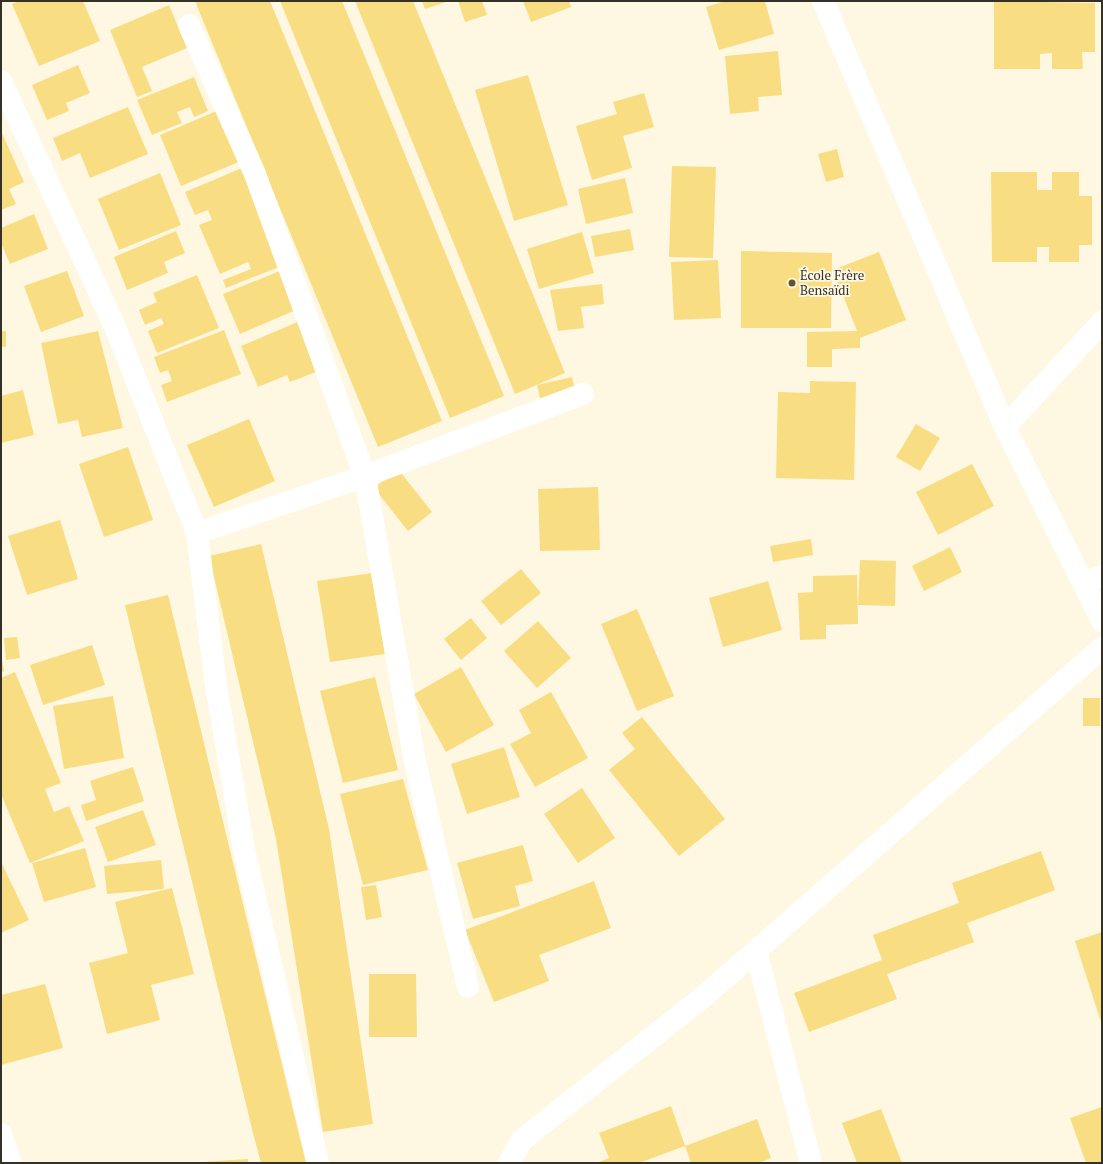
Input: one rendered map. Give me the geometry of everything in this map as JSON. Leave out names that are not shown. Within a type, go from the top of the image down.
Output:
[{"type":"street","points":[[823,1],[1005,427],[1093,580],[1102,621]]},
{"type":"street","points":[[189,25],[255,174],[365,476],[414,757],[468,987]]},
{"type":"street","points":[[1,82],[115,327],[197,533],[216,685],[244,850],[318,1163]]},
{"type":"street","points":[[1005,427],[1102,322]]},
{"type":"street","points":[[197,533],[365,476],[583,394]]},
{"type":"street","points":[[509,1163],[522,1140],[702,998],[1102,648]]},
{"type":"street","points":[[756,950],[811,1163]]},
{"type":"street","points":[[1,1134],[11,1163]]},
{"type":"building","points":[[19,1],[83,1],[100,41],[39,66],[12,4]]},
{"type":"building","points":[[195,1],[270,1],[442,421],[378,447]]},
{"type":"building","points":[[280,1],[342,1],[504,396],[450,418]]},
{"type":"building","points":[[355,1],[413,1],[565,373],[515,394]]},
{"type":"building","points":[[422,1],[449,1],[425,9]]},
{"type":"building","points":[[458,1],[482,1],[487,15],[465,22]]},
{"type":"building","points":[[523,1],[569,1],[571,7],[531,22]]},
{"type":"building","points":[[725,1],[765,1],[774,34],[719,50],[706,7]]},
{"type":"building","points":[[994,1],[1095,3],[1095,52],[1082,52],[1083,69],[1052,69],[1052,53],[1040,54],[1040,69],[994,69]]},
{"type":"building","points":[[169,5],[187,48],[142,67],[152,91],[137,97],[110,30]]},
{"type":"building","points":[[778,51],[782,95],[758,97],[759,111],[730,114],[725,56]]},
{"type":"building","points":[[78,65],[90,93],[66,103],[69,111],[47,120],[32,85]]},
{"type":"building","points":[[528,75],[568,205],[514,221],[475,90]]},
{"type":"building","points":[[194,77],[208,111],[194,117],[190,107],[177,112],[182,123],[152,135],[137,100]]},
{"type":"building","points":[[644,93],[654,127],[623,136],[632,168],[592,180],[576,126],[617,114],[613,102]]},
{"type":"building","points":[[128,107],[148,154],[90,178],[80,153],[62,161],[53,138]]},
{"type":"building","points":[[219,110],[241,161],[181,186],[160,135]]},
{"type":"building","points":[[1,131],[24,182],[9,189],[16,204],[1,210]]},
{"type":"building","points":[[837,149],[844,177],[826,182],[818,154]]},
{"type":"building","points":[[672,166],[716,167],[713,258],[669,257]]},
{"type":"building","points":[[242,168],[284,265],[226,288],[223,280],[251,269],[248,262],[220,274],[199,225],[212,220],[208,210],[195,215],[185,192]]},
{"type":"building","points":[[991,172],[1037,172],[1037,190],[1052,190],[1052,172],[1079,172],[1079,196],[1092,196],[1092,245],[1079,245],[1079,262],[1049,262],[1049,247],[1037,247],[1037,262],[992,262]]},
{"type":"building","points":[[160,173],[181,225],[119,250],[98,199]]},
{"type":"building","points":[[625,178],[633,213],[586,224],[578,189]]},
{"type":"building","points":[[34,214],[48,249],[10,264],[1,243],[1,228]]},
{"type":"building","points":[[630,229],[634,250],[595,257],[591,236]]},
{"type":"building","points":[[176,231],[185,253],[164,262],[168,273],[127,290],[114,257]]},
{"type":"building","points":[[582,232],[594,273],[539,289],[527,249]]},
{"type":"building","name":"École Frère Bensaïdi","points":[[741,251],[832,253],[831,328],[741,328]]},
{"type":"building","points":[[879,252],[906,320],[860,338],[860,348],[832,349],[832,367],[807,367],[807,332],[857,331],[833,270]]},
{"type":"building","points":[[718,260],[721,318],[674,320],[671,262]]},
{"type":"building","points":[[282,270],[298,309],[240,334],[223,294]]},
{"type":"building","points":[[67,271],[84,316],[41,332],[24,286]]},
{"type":"building","points":[[197,275],[219,328],[157,353],[148,331],[164,324],[161,318],[145,325],[139,310],[157,302],[153,293]]},
{"type":"building","points":[[602,284],[604,304],[581,307],[584,328],[558,331],[550,290]]},
{"type":"building","points":[[300,321],[321,370],[290,382],[287,375],[258,387],[241,346]]},
{"type":"building","points":[[224,330],[241,374],[167,402],[161,385],[172,381],[168,370],[160,373],[154,357]]},
{"type":"building","points":[[1,331],[6,331],[6,347],[1,347]]},
{"type":"building","points":[[98,331],[123,428],[82,437],[78,420],[58,424],[41,343]]},
{"type":"building","points":[[572,377],[576,394],[541,402],[537,385]]},
{"type":"building","points":[[810,381],[856,382],[854,480],[776,478],[778,392],[810,393]]},
{"type":"building","points":[[23,390],[34,435],[1,443],[1,396]]},
{"type":"building","points":[[249,419],[275,481],[214,507],[187,445]]},
{"type":"building","points":[[916,424],[940,438],[920,471],[896,457]]},
{"type":"building","points":[[128,447],[153,520],[104,537],[79,464]]},
{"type":"building","points":[[972,464],[994,506],[938,535],[916,492]]},
{"type":"building","points":[[398,469],[432,512],[408,531],[374,488]]},
{"type":"building","points":[[598,487],[600,550],[540,551],[538,489]]},
{"type":"building","points":[[60,520],[78,579],[27,595],[8,536]]},
{"type":"building","points":[[811,539],[813,555],[773,562],[770,546]]},
{"type":"building","points":[[261,544],[329,829],[373,1124],[323,1132],[276,839],[209,556]]},
{"type":"building","points":[[950,547],[962,572],[924,591],[912,566]]},
{"type":"building","points":[[860,560],[896,561],[895,606],[858,605]]},
{"type":"building","points":[[521,569],[541,593],[501,625],[481,601]]},
{"type":"building","points":[[372,573],[385,654],[330,662],[317,581]]},
{"type":"building","points":[[857,575],[858,624],[826,625],[826,639],[800,640],[798,593],[813,592],[813,576]]},
{"type":"building","points":[[768,581],[782,630],[723,647],[709,598]]},
{"type":"building","points":[[168,595],[306,1163],[261,1163],[253,1133],[125,605]]},
{"type":"building","points":[[637,609],[674,696],[637,711],[601,624]]},
{"type":"building","points":[[471,618],[487,638],[461,660],[444,639]]},
{"type":"building","points":[[538,621],[571,658],[537,688],[504,651]]},
{"type":"building","points":[[17,637],[20,658],[6,660],[4,638]]},
{"type":"building","points":[[92,645],[105,685],[43,705],[30,665]]},
{"type":"building","points":[[1,655],[4,671],[1,672]]},
{"type":"building","points":[[461,667],[494,725],[446,752],[414,694]]},
{"type":"building","points":[[15,672],[61,783],[45,789],[54,812],[69,806],[84,841],[30,863],[1,794],[1,678]]},
{"type":"building","points":[[375,677],[398,770],[343,783],[320,691]]},
{"type":"building","points":[[551,692],[588,758],[535,787],[510,744],[531,733],[519,710]]},
{"type":"building","points":[[113,696],[124,758],[64,769],[53,706]]},
{"type":"building","points":[[1083,698],[1100,698],[1100,726],[1083,726]]},
{"type":"building","points":[[642,717],[725,819],[679,856],[609,770],[635,749],[622,733]]},
{"type":"building","points":[[504,747],[520,797],[467,814],[451,764]]},
{"type":"building","points":[[133,767],[144,801],[86,821],[81,805],[96,800],[90,781]]},
{"type":"building","points":[[403,779],[428,870],[363,885],[340,794]]},
{"type":"building","points":[[582,788],[615,838],[578,863],[544,814]]},
{"type":"building","points":[[143,810],[156,845],[108,862],[95,827]]},
{"type":"building","points":[[523,845],[533,881],[515,886],[520,906],[473,919],[457,863]]},
{"type":"building","points":[[85,848],[96,887],[44,902],[32,863]]},
{"type":"building","points":[[1041,851],[1055,890],[967,923],[974,942],[887,974],[897,999],[809,1032],[794,993],[882,960],[873,935],[959,903],[952,883]]},
{"type":"building","points":[[161,860],[164,889],[107,894],[104,866]]},
{"type":"building","points":[[1,862],[29,920],[1,933]]},
{"type":"building","points":[[594,881],[611,928],[539,955],[549,981],[494,1002],[465,930]]},
{"type":"building","points":[[376,885],[382,917],[366,920],[361,887]]},
{"type":"building","points":[[172,888],[194,974],[151,985],[160,1020],[107,1034],[89,963],[128,953],[115,902]]},
{"type":"building","points":[[1102,932],[1102,1025],[1075,941]]},
{"type":"building","points":[[369,974],[416,974],[417,1037],[369,1037]]},
{"type":"building","points":[[45,984],[63,1048],[1,1065],[1,995]]},
{"type":"building","points":[[671,1106],[685,1146],[639,1163],[596,1163],[609,1158],[599,1133]]},
{"type":"building","points":[[1102,1107],[1102,1163],[1086,1163],[1070,1118]]},
{"type":"building","points":[[881,1109],[902,1163],[857,1163],[842,1123]]},
{"type":"building","points":[[757,1119],[771,1158],[759,1163],[691,1163],[685,1146]]},
{"type":"building","points":[[248,1159],[248,1163],[202,1163],[202,1162]]},
{"type":"place","name":"École Frère Bensaïdi","points":[[792,283]]}]
